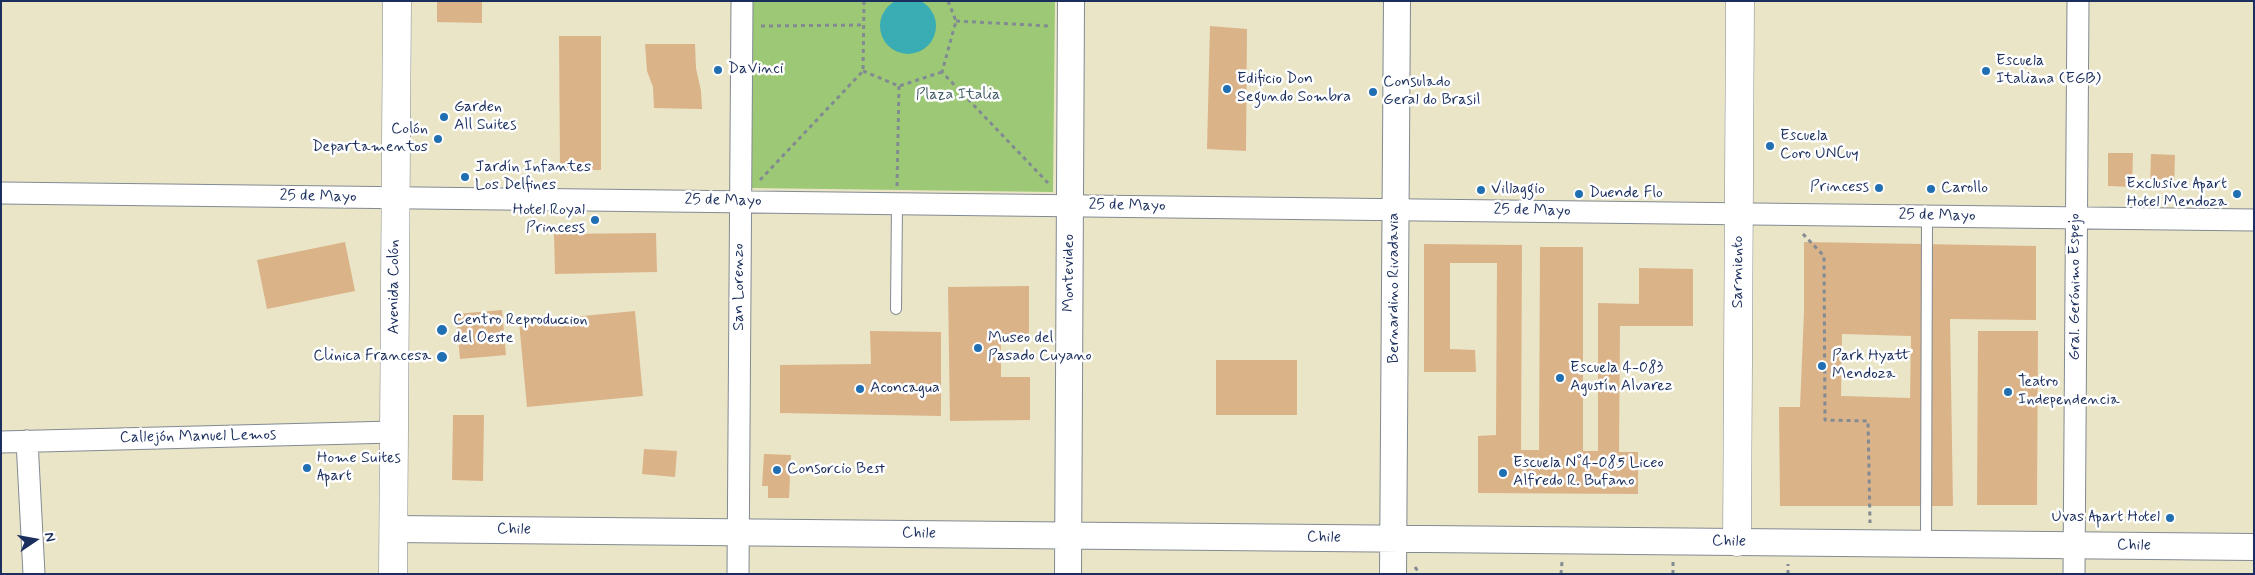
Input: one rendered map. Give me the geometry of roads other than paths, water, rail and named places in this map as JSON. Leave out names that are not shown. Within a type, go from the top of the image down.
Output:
[{"type":"main road","name":"Avenida Colón","points":[[393,574],[397,1]]},
{"type":"main road","name":"Sarmiento","points":[[1737,542],[1740,1]]},
{"type":"street","name":"San Lorenzo","points":[[738,574],[742,1]]},
{"type":"street","name":"Montevideo","points":[[1068,574],[1071,1]]},
{"type":"street","name":"Bernardino Rivadavia","points":[[1393,574],[1396,1]]},
{"type":"street","name":"Gral. Gerónimo Espejo","points":[[2074,574],[2078,1]]},
{"type":"street","name":"25 de Mayo","points":[[1,193],[2254,220]]},
{"type":"street","name":"Callejón Manuel Lemos","points":[[1,442],[394,432]]},
{"type":"street","points":[[27,441],[34,574]]},
{"type":"street","name":"Chile","points":[[394,529],[2254,547]]},
{"type":"lane","points":[[896,309],[897,204]]},
{"type":"lane","points":[[1926,544],[1927,216]]},
{"type":"water","points":[[908,-2],[923,3],[931,11],[936,26],[931,41],[923,49],[908,54],[893,49],[885,41],[880,26],[885,11],[893,3]]},
{"type":"place","name":"DaVinci","points":[[718,70]]},
{"type":"place","name":"Escuela Italiana (EGB)","points":[[1986,71]]},
{"type":"place","name":"Edificio Don Segundo Sombra","points":[[1227,89]]},
{"type":"place","name":"Consulado Geral do Brasil","points":[[1373,92]]},
{"type":"place","name":"Garden All Suites","points":[[444,117]]},
{"type":"place","name":"Colón Departamentos","points":[[438,139]]},
{"type":"place","name":"Escuela Coro UNCuy","points":[[1770,146]]},
{"type":"place","name":"Jardín Infantes Los Delfines","points":[[465,177]]},
{"type":"place","name":"Princess","points":[[1879,188]]},
{"type":"place","name":"Carollo","points":[[1931,189]]},
{"type":"place","name":"Villaggio","points":[[1481,190]]},
{"type":"place","name":"Duende Flo","points":[[1579,194]]},
{"type":"place","name":"Exclusive Apart Hotel Mendoza","points":[[2237,194]]},
{"type":"place","name":"Hotel Royal Princess","points":[[595,220]]},
{"type":"place","name":"Centro Reproduccion del Oeste","points":[[442,330]]},
{"type":"place","name":"Museo del Pasado Cuyano","points":[[978,348]]},
{"type":"place","name":"Clinica Francesa","points":[[442,357]]},
{"type":"place","name":"Park Hyatt Mendoza","points":[[1822,366]]},
{"type":"place","name":"Escuela 4-083 Agustín Alvarez","points":[[1560,378]]},
{"type":"place","name":"Aconcagua","points":[[860,389]]},
{"type":"place","name":"Teatro Independencia","points":[[2008,392]]},
{"type":"place","name":"Home Suites Apart","points":[[307,468]]},
{"type":"place","name":"Consorcio Best","points":[[777,470]]},
{"type":"place","name":"Escuela N°4-085 Liceo Alfredo R. Bufano","points":[[1503,473]]},
{"type":"place","name":"Uvas Apart Hotel","points":[[2170,518]]},
{"type":"park label","name":"Plaza Italia","points":[[958,96]]}]
